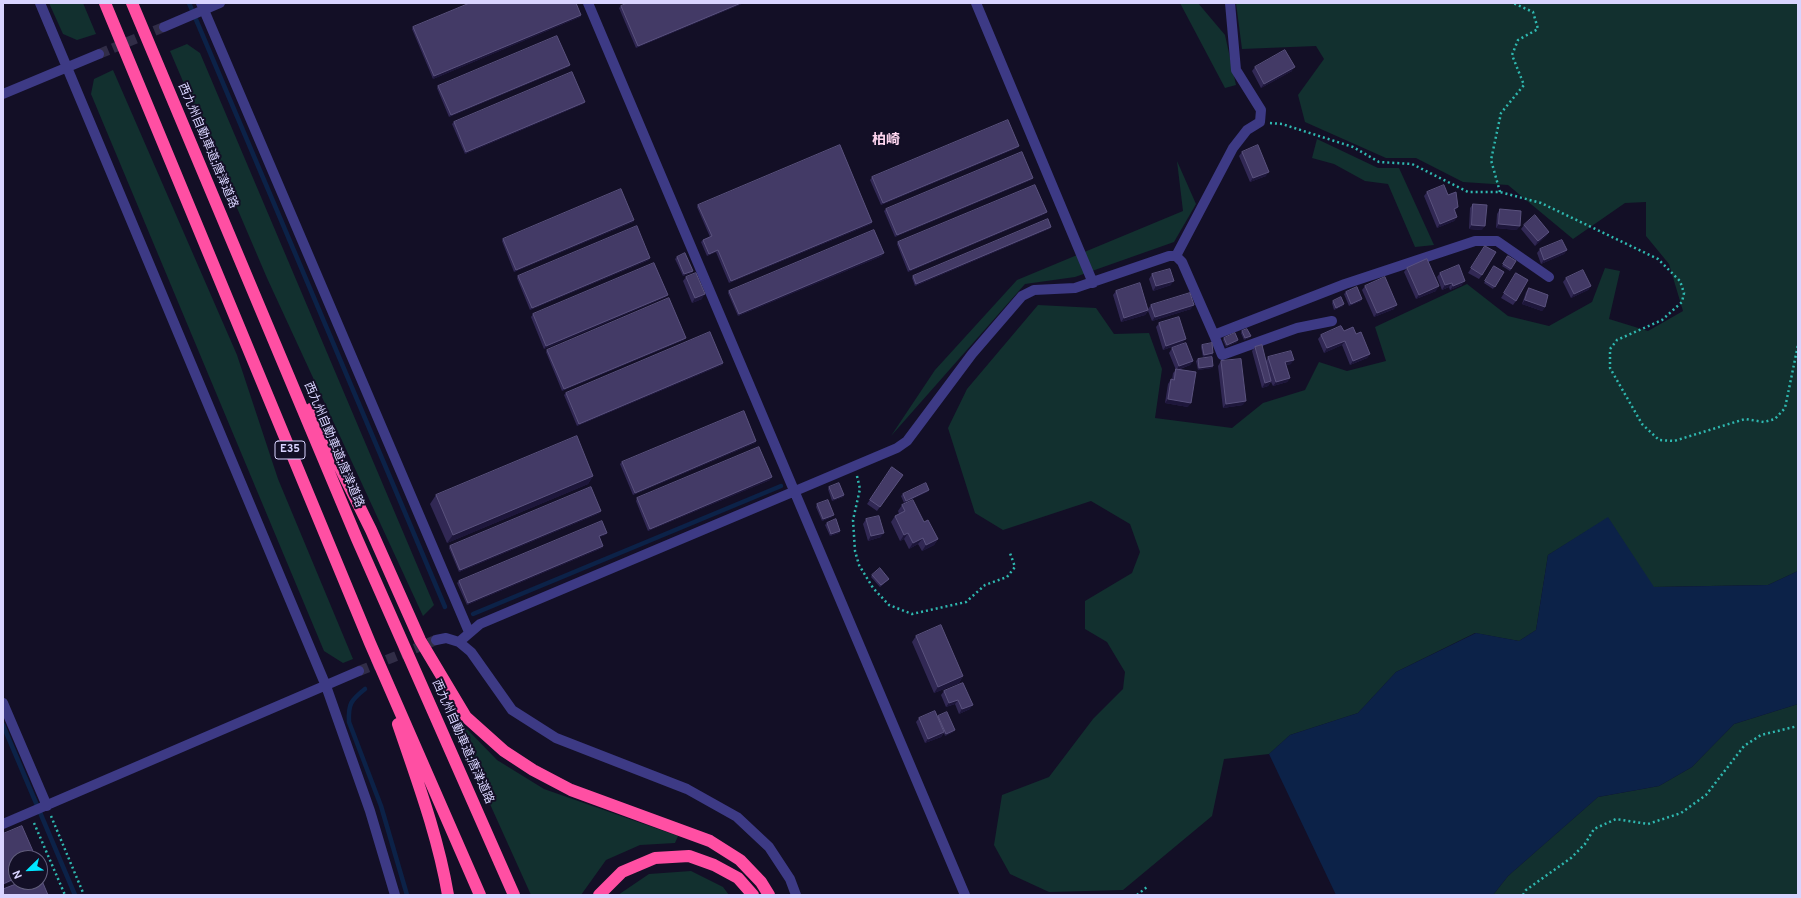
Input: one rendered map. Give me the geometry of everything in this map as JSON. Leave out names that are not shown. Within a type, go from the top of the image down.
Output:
[{"type":"highway","name":"E35","points":[[106,3],[370,643],[480,895]]},
{"type":"highway","name":"西九州自動車道;唐津道路","points":[[132,3],[357,539],[514,895]]},
{"type":"highway","points":[[258,302],[371,530],[420,640],[466,717],[504,751],[533,770],[571,790],[710,841],[740,860],[761,882],[769,895]]},
{"type":"highway","points":[[370,643],[426,807],[444,872],[448,895]]},
{"type":"highway","points":[[599,895],[622,872],[655,858],[689,856],[714,865],[738,878],[753,895]]},
{"type":"street","points":[[40,3],[326,686],[370,811],[395,895]]},
{"type":"street","points":[[164,27],[186,18],[202,6],[220,3]]},
{"type":"street","points":[[588,3],[965,895]]},
{"type":"street","points":[[976,3],[1093,283]]},
{"type":"street","points":[[1176,256],[1233,148],[1247,130],[1260,122],[1261,110],[1236,70],[1230,3]]},
{"type":"street","points":[[202,6],[469,632]]},
{"type":"street","points":[[3,94],[99,54]]},
{"type":"street","points":[[1214,335],[1345,284],[1475,241],[1497,241],[1549,277]]},
{"type":"street","points":[[459,642],[480,624],[795,492],[897,448],[907,442],[972,354],[1022,296],[1034,290],[1075,288],[1169,256],[1176,256],[1182,262],[1222,355],[1297,328],[1332,321]]},
{"type":"street","points":[[436,640],[446,638],[459,642],[471,652],[512,710],[556,738],[687,789],[737,817],[769,847],[790,879],[796,895]]},
{"type":"street","points":[[3,824],[359,671]]},
{"type":"street","points":[[3,703],[38,809]]},
{"type":"path","points":[[1500,192],[1491,160],[1501,113],[1524,85],[1512,55],[1518,40],[1538,29],[1533,12],[1513,3]]},
{"type":"path","points":[[1260,122],[1282,124],[1352,147],[1379,162],[1412,164],[1468,192],[1500,192],[1540,203],[1658,259],[1680,281],[1684,293],[1682,302],[1662,320],[1617,340],[1610,349],[1610,368],[1642,424],[1659,440],[1674,441],[1745,419],[1764,422],[1774,419],[1784,408],[1798,345]]},
{"type":"path","points":[[855,466],[860,489],[853,520],[857,558],[859,565],[873,588],[889,606],[912,614],[966,602],[985,585],[1007,577],[1015,568],[1010,552]]},
{"type":"path","points":[[1523,895],[1526,890],[1571,858],[1585,844],[1594,829],[1616,819],[1648,824],[1681,813],[1706,795],[1744,746],[1761,735],[1798,726]]},
{"type":"path","points":[[38,809],[65,895]]},
{"type":"path","points":[[38,809],[84,895]]},
{"type":"path","points":[[1137,895],[1147,887]]},
{"type":"green space","points":[[49,3],[83,3],[96,34],[77,40],[63,34]]},
{"type":"green space","points":[[1180,3],[1198,3],[1225,35],[1236,85],[1225,88]]},
{"type":"green space","points":[[1236,3],[1798,3],[1798,571],[1768,585],[1653,587],[1608,518],[1548,555],[1536,630],[1519,641],[1475,633],[1396,672],[1358,713],[1290,735],[1269,754],[1224,759],[1212,816],[1123,890],[1049,892],[1010,874],[994,845],[1002,795],[1049,777],[1093,719],[1123,689],[1125,672],[1107,642],[1085,629],[1085,601],[1132,573],[1140,552],[1130,524],[1091,501],[1003,530],[975,513],[948,428],[967,389],[1038,305],[1096,308],[1114,334],[1149,333],[1162,369],[1155,418],[1232,428],[1263,403],[1305,390],[1319,362],[1347,371],[1386,361],[1375,327],[1467,284],[1508,316],[1549,326],[1592,302],[1605,268],[1620,271],[1609,319],[1648,331],[1683,311],[1669,264],[1646,236],[1646,202],[1625,203],[1573,239],[1508,185],[1463,182],[1416,158],[1386,158],[1305,122],[1298,95],[1324,59],[1316,46],[1242,49]]},
{"type":"green space","points":[[187,44],[200,53],[434,605],[423,616],[267,278],[170,51]]},
{"type":"green space","points":[[113,70],[237,355],[278,479],[353,659],[343,663],[324,651],[91,94],[94,79]]},
{"type":"green space","points":[[1317,139],[1378,168],[1399,168],[1434,245],[1415,247],[1388,184],[1365,181],[1334,164],[1312,158]]},
{"type":"green space","points":[[1177,161],[1196,204],[1174,242],[1075,277],[1025,284],[891,436],[935,370],[1017,280],[1183,211]]},
{"type":"green space","points":[[1798,704],[1798,895],[1493,895],[1508,876],[1598,797],[1659,786],[1692,767],[1734,724]]},
{"type":"green space","points":[[465,727],[497,760],[544,789],[678,836],[675,843],[640,845],[606,860],[581,895],[531,895],[457,731]]},
{"type":"green space","points":[[691,871],[723,887],[729,895],[618,895],[649,874]]},
{"type":"water","points":[[1608,517],[1654,587],[1768,585],[1798,571],[1798,704],[1734,724],[1692,767],[1659,786],[1598,797],[1508,876],[1493,895],[1336,895],[1269,754],[1290,735],[1358,713],[1396,672],[1476,633],[1519,641],[1536,630],[1548,555]]},
{"type":"building","points":[[470,3],[576,3],[581,15],[434,76],[413,27]]},
{"type":"building","points":[[628,3],[741,3],[638,46],[621,6]]},
{"type":"building","points":[[557,36],[570,65],[451,115],[438,86]]},
{"type":"building","points":[[1285,50],[1295,67],[1264,84],[1255,67]]},
{"type":"building","points":[[572,72],[585,102],[466,152],[454,122]]},
{"type":"building","points":[[1008,120],[1019,146],[883,203],[872,177]]},
{"type":"building","points":[[840,145],[872,222],[731,281],[718,250],[709,254],[703,240],[712,236],[698,205]]},
{"type":"building","points":[[1258,145],[1269,172],[1253,178],[1242,152]]},
{"type":"building","points":[[1022,152],[1033,178],[897,235],[886,209]]},
{"type":"building","points":[[1035,185],[1047,212],[910,270],[898,242]]},
{"type":"building","points":[[1444,185],[1448,195],[1456,192],[1458,207],[1454,209],[1457,217],[1440,224],[1427,192]]},
{"type":"building","points":[[621,189],[634,220],[516,270],[503,239]]},
{"type":"building","points":[[1473,204],[1487,205],[1485,226],[1472,225]]},
{"type":"building","points":[[1500,209],[1521,211],[1520,226],[1499,224]]},
{"type":"building","points":[[1535,215],[1549,232],[1538,241],[1524,225]]},
{"type":"building","points":[[1048,219],[1051,227],[916,284],[913,276]]},
{"type":"building","points":[[637,226],[650,258],[532,308],[518,276]]},
{"type":"building","points":[[874,230],[884,253],[739,314],[729,291]]},
{"type":"building","points":[[1562,240],[1567,250],[1544,260],[1540,249]]},
{"type":"building","points":[[1485,246],[1496,252],[1482,275],[1471,268]]},
{"type":"building","points":[[685,253],[693,271],[684,274],[677,257]]},
{"type":"building","points":[[1508,256],[1516,261],[1511,269],[1503,264]]},
{"type":"building","points":[[1427,259],[1439,286],[1419,295],[1407,268]]},
{"type":"building","points":[[654,263],[668,295],[546,346],[533,314]]},
{"type":"building","points":[[1459,265],[1465,281],[1453,286],[1452,283],[1445,285],[1440,273]]},
{"type":"building","points":[[1494,266],[1504,272],[1495,287],[1485,281]]},
{"type":"building","points":[[1170,269],[1174,281],[1156,286],[1152,274]]},
{"type":"building","points":[[1583,270],[1591,286],[1574,294],[1566,278]]},
{"type":"building","points":[[696,273],[705,294],[695,298],[686,277]]},
{"type":"building","points":[[1516,273],[1528,280],[1516,301],[1504,293]]},
{"type":"building","points":[[1385,277],[1397,305],[1377,313],[1365,286]]},
{"type":"building","points":[[1140,283],[1148,310],[1124,318],[1116,291]]},
{"type":"building","points":[[1357,287],[1362,299],[1351,304],[1346,292]]},
{"type":"building","points":[[1529,288],[1548,295],[1545,307],[1525,300]]},
{"type":"building","points":[[1190,293],[1194,305],[1155,317],[1151,305]]},
{"type":"building","points":[[1341,297],[1344,304],[1336,308],[1333,301]]},
{"type":"building","points":[[669,298],[686,338],[564,389],[547,350]]},
{"type":"building","points":[[1179,317],[1186,339],[1166,346],[1159,323]]},
{"type":"building","points":[[1341,326],[1344,331],[1353,327],[1356,334],[1361,332],[1370,354],[1353,361],[1345,341],[1327,348],[1321,335]]},
{"type":"building","points":[[1247,329],[1251,336],[1245,338],[1242,331]]},
{"type":"building","points":[[710,332],[723,363],[579,424],[566,393]]},
{"type":"building","points":[[1235,333],[1238,340],[1227,345],[1224,338]]},
{"type":"building","points":[[1186,343],[1193,361],[1179,366],[1172,348]]},
{"type":"building","points":[[1212,343],[1213,353],[1204,355],[1202,345]]},
{"type":"building","points":[[1262,345],[1271,381],[1265,383],[1255,347]]},
{"type":"building","points":[[1291,351],[1294,360],[1285,362],[1290,378],[1276,382],[1268,357]]},
{"type":"building","points":[[1212,357],[1213,366],[1199,368],[1198,359]]},
{"type":"building","points":[[1241,359],[1246,401],[1226,404],[1221,361]]},
{"type":"building","points":[[1176,369],[1196,372],[1191,403],[1168,399],[1171,379],[1174,380]]},
{"type":"building","points":[[744,411],[756,441],[635,493],[622,462]]},
{"type":"building","points":[[577,436],[593,476],[453,535],[436,495]]},
{"type":"building","points":[[759,447],[772,477],[650,529],[637,498]]},
{"type":"building","points":[[892,467],[903,475],[880,507],[870,500]]},
{"type":"building","points":[[839,483],[844,495],[834,499],[829,487]]},
{"type":"building","points":[[926,483],[929,490],[906,501],[903,494]]},
{"type":"building","points":[[591,487],[601,511],[460,570],[450,546]]},
{"type":"building","points":[[828,500],[834,515],[823,519],[817,504]]},
{"type":"building","points":[[913,500],[924,522],[928,520],[938,539],[926,545],[923,538],[913,543],[908,533],[904,535],[895,516],[905,511],[902,505]]},
{"type":"building","points":[[879,516],[884,533],[871,536],[866,519]]},
{"type":"building","points":[[836,519],[840,531],[831,534],[827,523]]},
{"type":"building","points":[[602,521],[607,533],[599,536],[603,546],[468,603],[459,581]]},
{"type":"building","points":[[880,568],[889,579],[881,585],[872,575]]},
{"type":"building","points":[[941,625],[963,676],[938,687],[916,636]]},
{"type":"building","points":[[963,683],[973,705],[962,709],[958,700],[949,703],[944,691]]},
{"type":"building","points":[[935,711],[944,732],[928,739],[919,718]]},
{"type":"building","points":[[947,712],[955,730],[946,734],[938,716]]},
{"type":"building","points":[[22,826],[32,850],[8,850],[8,882],[3,884],[3,834]]},
{"type":"building","points":[[8,887],[8,890],[46,890],[48,895],[3,895],[3,889]]},
{"type":"waterway","points":[[189,3],[445,607]]},
{"type":"waterway","points":[[473,614],[781,486]]},
{"type":"waterway","points":[[365,689],[356,696],[351,703],[349,722],[381,806],[407,895]]},
{"type":"waterway","points":[[3,725],[75,895]]},
{"type":"tunnel","points":[[99,54],[164,27]]},
{"type":"tunnel","points":[[359,671],[436,640]]},
{"type":"district","name":"柏崎","points":[[886,141]]}]
